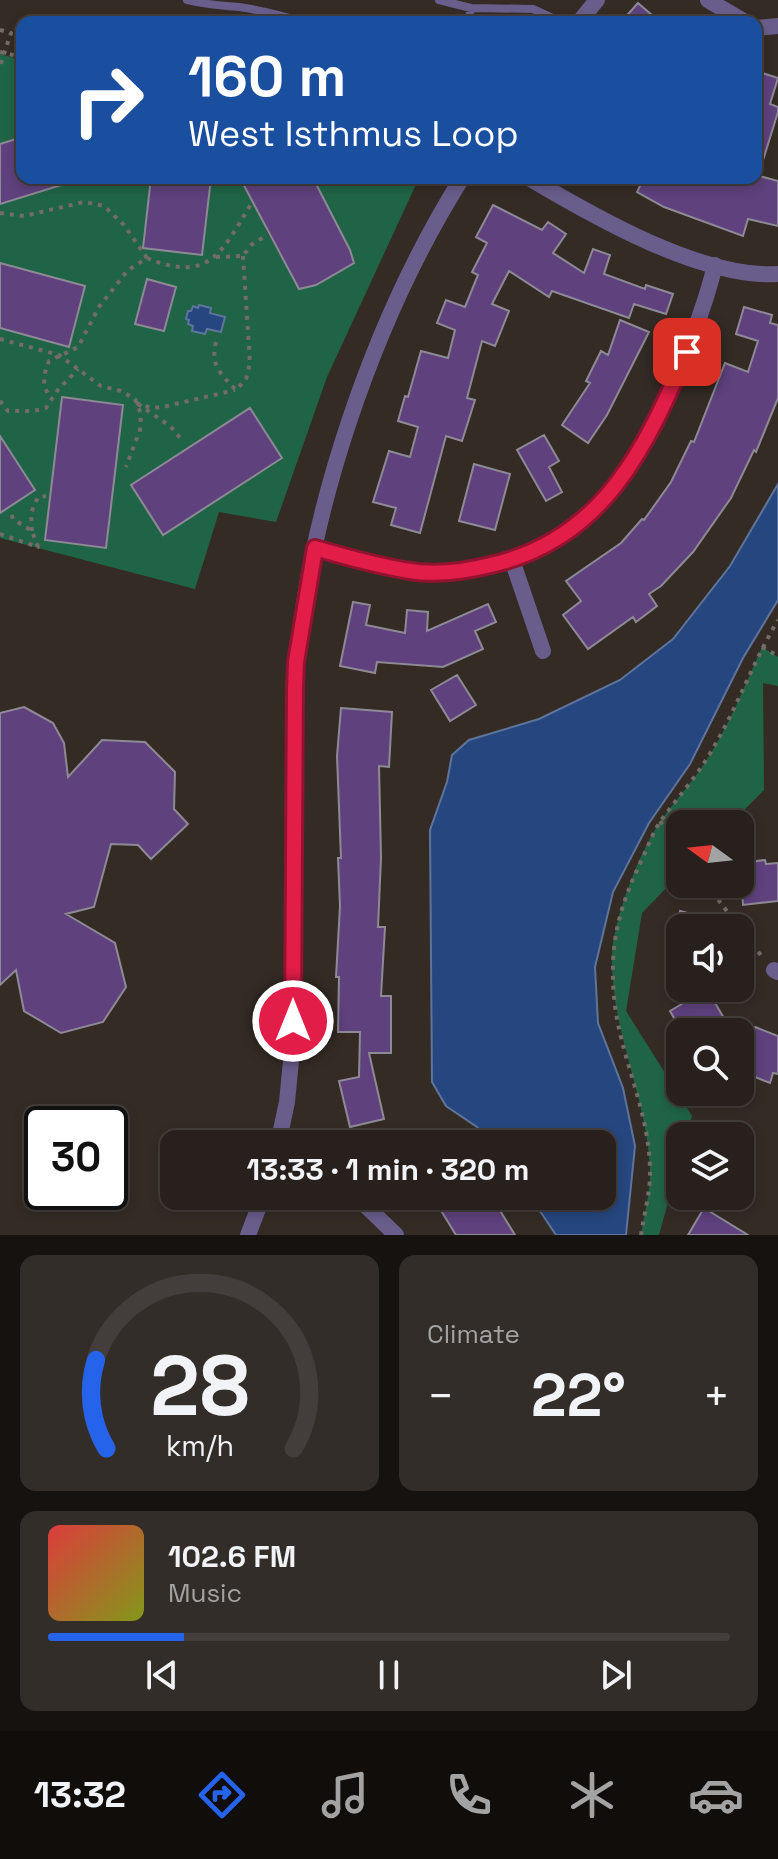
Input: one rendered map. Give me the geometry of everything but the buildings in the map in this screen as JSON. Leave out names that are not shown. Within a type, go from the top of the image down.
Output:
[{"type":"street","points":[[584,16],[597,0]]},
{"type":"street","points":[[708,0],[735,16]]},
{"type":"street","points":[[281,1130],[293,1040],[296,662],[315,548],[344,440],[383,334],[411,270],[459,184]]},
{"type":"street","points":[[540,184],[633,235],[715,265],[760,275],[778,274]]},
{"type":"street","points":[[315,548],[412,572],[450,572],[512,560],[567,533],[598,506],[628,472],[681,366],[715,265]]},
{"type":"street","points":[[512,560],[543,651]]},
{"type":"street","points":[[248,1235],[258,1210]]},
{"type":"street","points":[[370,1210],[396,1235]]},
{"type":"lane","points":[[187,0],[216,7],[238,4],[282,16]]},
{"type":"lane","points":[[439,0],[471,8],[533,9],[548,16]]},
{"type":"lane","points":[[469,16],[471,8]]},
{"type":"path","points":[[0,30],[11,33],[0,66]]},
{"type":"path","points":[[0,213],[24,216],[84,202],[104,206],[124,225],[147,258],[166,266],[190,267],[216,257],[251,204]]},
{"type":"path","points":[[136,403],[151,408],[163,407],[236,390],[246,379],[250,363],[243,256],[251,245],[264,237]]},
{"type":"path","points":[[216,257],[243,256]]},
{"type":"path","points":[[52,399],[45,391],[43,380],[49,361],[78,347],[99,307],[127,271],[147,258]]},
{"type":"path","points":[[0,339],[59,355],[101,386],[121,391],[170,426],[183,441]]},
{"type":"path","points":[[216,342],[213,355],[219,372],[236,390]]},
{"type":"path","points":[[0,401],[8,411],[46,408],[78,369]]},
{"type":"path","points":[[126,467],[140,430],[141,414],[136,403]]},
{"type":"path","points":[[0,534],[38,547],[32,531],[31,513],[38,497],[46,496]]},
{"type":"path","points":[[10,511],[13,519],[32,531]]},
{"type":"path","points":[[641,1235],[650,1170],[636,1089],[619,1029],[614,998],[612,953],[616,928],[625,897],[660,821],[706,761],[726,727],[762,647],[778,620]]},
{"type":"path","points":[[762,647],[778,656]]},
{"type":"path","points":[[660,821],[666,829]]},
{"type":"path","points":[[717,898],[729,914]]},
{"type":"path","points":[[754,945],[776,971]]},
{"type":"green space","points":[[0,54],[16,58],[16,139],[0,144]]},
{"type":"green space","points":[[64,184],[150,184],[143,248],[202,255],[210,184],[244,184],[299,289],[316,285],[354,263],[316,184],[416,184],[327,377],[276,522],[219,512],[195,589],[0,538],[0,513],[35,489],[0,436],[0,328],[69,347],[0,263],[0,204]],"holes":[[[175,287],[163,331],[135,324]],[[199,308],[224,316],[206,329],[189,320]],[[62,398],[123,405],[106,548],[45,540]],[[250,408],[282,458],[163,535],[131,485]]]},
{"type":"green space","points":[[762,647],[778,657],[778,686],[763,683],[764,790],[744,810],[669,810],[714,748]]},
{"type":"green space","points":[[666,814],[666,888],[642,913],[626,1011],[666,1075],[666,1106],[686,1106],[692,1116],[690,1122],[666,1122],[666,1210],[659,1235],[641,1235],[650,1169],[643,1115],[617,1009],[612,955],[617,923],[630,884],[645,847]]},
{"type":"water","points":[[199,305],[211,308],[210,313],[225,317],[221,332],[207,329],[205,334],[192,331],[193,326],[186,319],[188,311]]},
{"type":"water","points":[[778,484],[778,600],[743,658],[690,764],[649,823],[613,892],[595,967],[598,1023],[623,1088],[635,1146],[626,1235],[556,1235],[539,1210],[616,1210],[616,1130],[479,1130],[446,1106],[432,1082],[430,830],[447,782],[452,755],[469,740],[539,719],[620,680],[673,639],[730,566]]},
{"type":"route","points":[[293,1021],[296,662],[315,548],[412,572],[478,568],[532,552],[567,533],[598,506],[628,472],[663,407],[687,352]]}]
